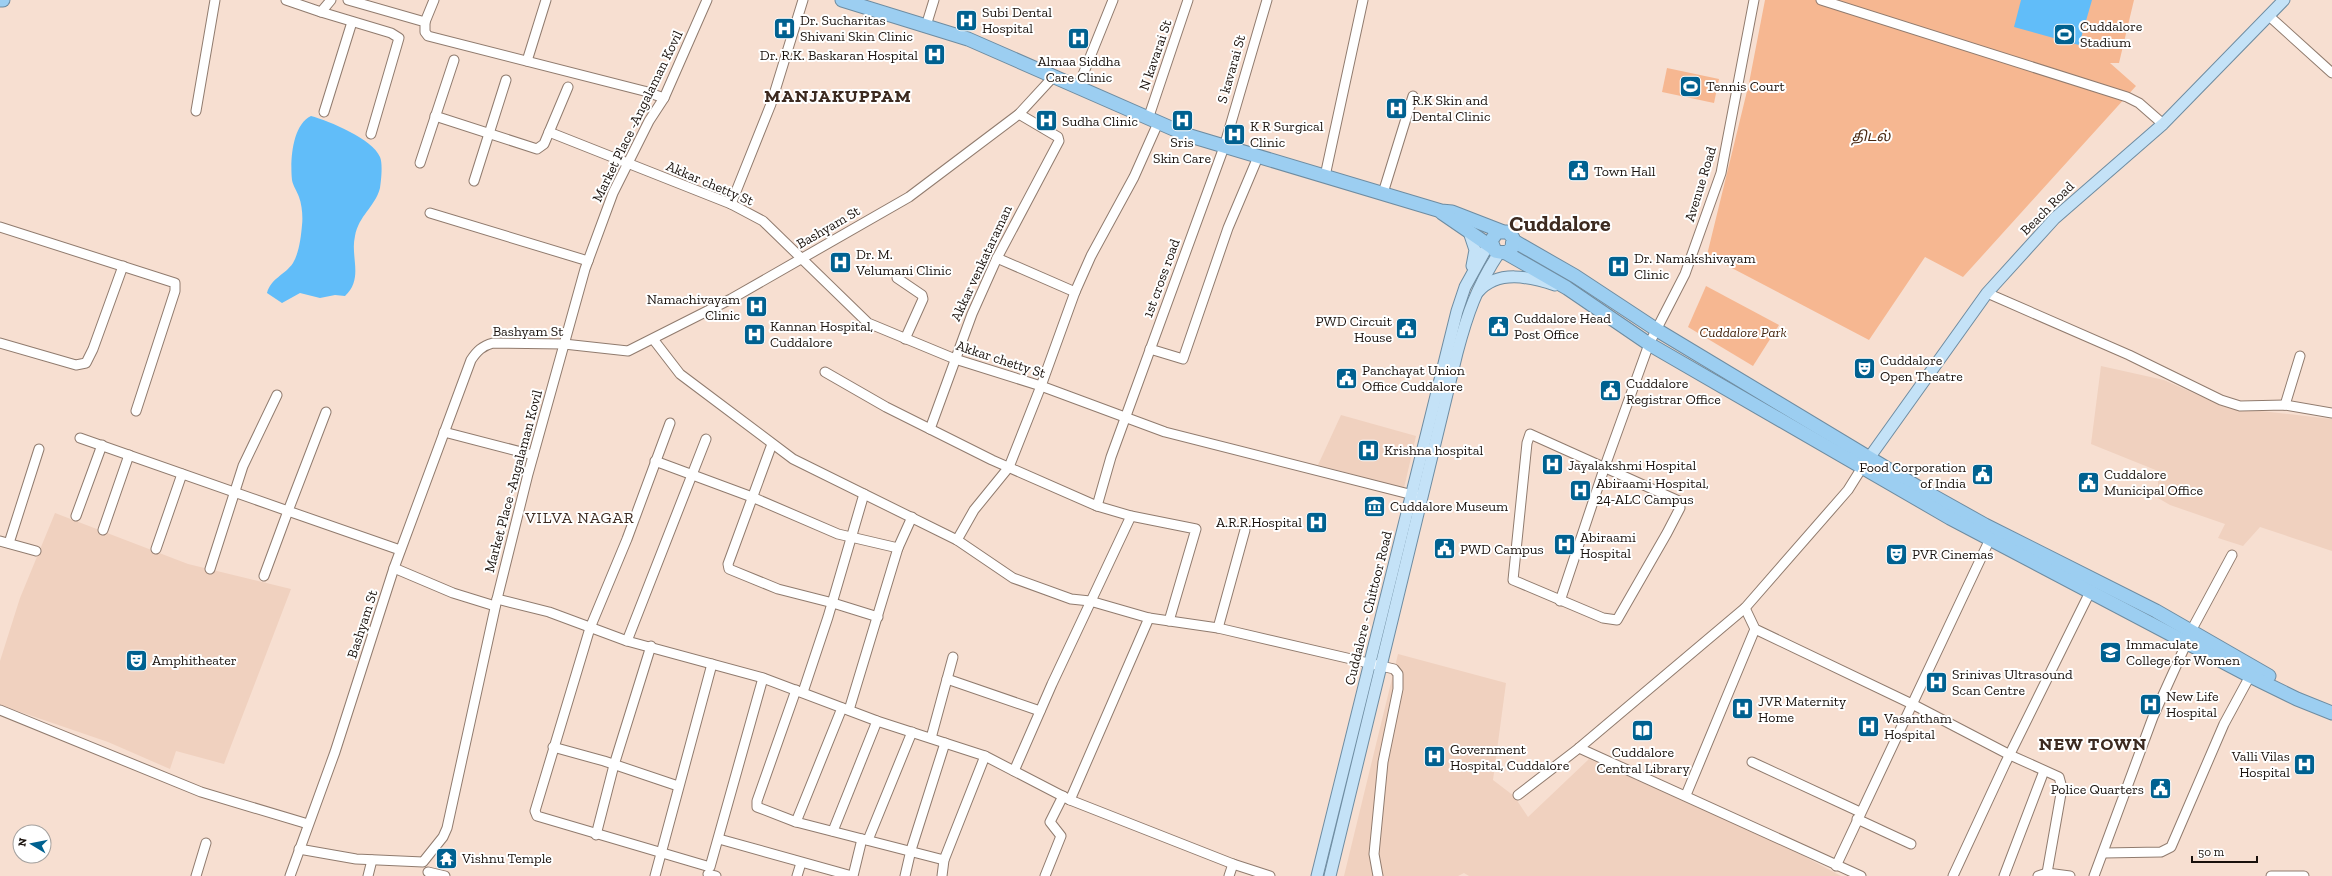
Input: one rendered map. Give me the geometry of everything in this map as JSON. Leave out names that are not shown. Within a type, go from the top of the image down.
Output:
[{"type":"highway","points":[[842,0],[968,39],[1054,76],[1152,121],[1224,147],[1441,211],[1452,212],[1496,244],[1567,288],[1649,344],[2189,637],[2250,676],[2296,699],[2332,713]]},
{"type":"highway","points":[[1441,211],[1468,232],[1496,244],[1512,248],[1514,241],[1575,276],[1657,330],[1990,539],[2278,681],[2332,704]]},
{"type":"main road","name":"Beach Road","points":[[1866,462],[1987,293],[2055,218],[2163,124],[2284,0]]},
{"type":"main road","points":[[1465,287],[1474,259],[1475,250],[1468,232]]},
{"type":"main road","name":"Cuddalore - Chittoor Road","points":[[1417,496],[1457,311],[1465,287],[1496,244]]},
{"type":"main road","name":"Cuddalore - Chittoor Road","points":[[1317,876],[1375,664],[1417,496],[1457,353],[1474,296],[1496,244]]},
{"type":"main road","points":[[1474,296],[1482,288],[1494,280],[1510,277],[1528,276],[1567,288]]},
{"type":"main road","name":"Cuddalore - Chittoor Road","points":[[1330,876],[1375,664]]},
{"type":"street","points":[[196,111],[215,0]]},
{"type":"street","points":[[286,0],[352,22],[396,34],[399,38],[372,134]]},
{"type":"street","points":[[321,12],[331,0]]},
{"type":"street","points":[[348,0],[425,22]]},
{"type":"street","points":[[434,0],[425,22],[425,32],[428,36],[644,91],[664,98]]},
{"type":"street","points":[[527,62],[546,0]]},
{"type":"street","name":"Market Place -Angalaman Kovil","points":[[423,862],[443,837],[447,828],[496,602],[533,456],[588,261],[613,193],[626,164],[664,98],[707,0]]},
{"type":"street","points":[[731,204],[771,104],[803,0]]},
{"type":"street","points":[[926,26],[934,0]]},
{"type":"street","points":[[1078,87],[1113,0]]},
{"type":"street","name":"N kavarai St","points":[[957,540],[974,510],[1008,467],[1042,386],[1075,292],[1091,256],[1134,177],[1188,0]]},
{"type":"street","name":"S kavarai St","points":[[1224,147],[1267,0]]},
{"type":"street","points":[[1325,176],[1363,0]]},
{"type":"street","name":"Avenue Road","points":[[1560,601],[1604,466],[1649,344],[1685,274],[1721,173],[1754,0]]},
{"type":"street","points":[[1821,0],[2126,97],[2139,103],[2163,124]]},
{"type":"street","points":[[2269,16],[2332,73]]},
{"type":"street","points":[[324,112],[352,22]]},
{"type":"street","points":[[420,162],[454,60]]},
{"type":"street","name":"Bashyam St","points":[[290,876],[335,752],[400,550],[471,360],[484,346],[493,343],[564,344],[628,352],[731,299],[909,197],[1019,114],[1054,76]]},
{"type":"street","points":[[474,181],[506,80]]},
{"type":"street","points":[[435,116],[536,149],[544,144],[568,87]]},
{"type":"street","points":[[1383,193],[1413,96]]},
{"type":"street","name":"Akkar venkataraman","points":[[930,429],[954,359],[997,258],[1059,141],[1058,137],[1019,114]]},
{"type":"street","name":"Akkar chetty St","points":[[549,132],[626,164],[731,204],[763,221],[803,258],[868,323],[954,359],[1042,386],[1164,432],[1417,496]]},
{"type":"street","name":"1st cross road","points":[[1097,506],[1111,457],[1224,147]]},
{"type":"street","points":[[1150,348],[1183,359],[1228,228],[1258,157]]},
{"type":"street","points":[[430,213],[588,261]]},
{"type":"street","points":[[0,227],[166,278],[175,283],[176,286],[136,411]]},
{"type":"street","points":[[997,258],[1075,292]]},
{"type":"street","points":[[0,343],[76,365],[86,363],[93,349],[123,266]]},
{"type":"street","points":[[897,278],[922,295],[923,299],[906,338]]},
{"type":"street","points":[[1987,293],[2129,355],[2221,400],[2240,406],[2285,405],[2332,413]]},
{"type":"street","points":[[653,339],[680,374],[793,459],[957,540],[1013,578],[1071,599],[1090,601],[1149,618],[1218,628],[1394,669],[1398,674],[1398,689],[1383,762],[1374,854],[1378,876]]},
{"type":"street","points":[[2285,405],[2300,356]]},
{"type":"street","points":[[825,372],[865,396],[930,429],[1008,467],[1097,506],[1131,516],[1196,529],[1169,620]]},
{"type":"street","points":[[210,569],[243,466],[277,395]]},
{"type":"street","points":[[264,576],[326,412]]},
{"type":"street","points":[[670,423],[627,538],[590,628],[553,747],[535,811],[537,816],[660,853],[710,873],[763,678]]},
{"type":"street","points":[[444,432],[533,456]]},
{"type":"street","points":[[1530,434],[1604,466],[1679,501],[1680,508],[1617,620],[1604,618],[1560,601],[1513,580],[1527,443],[1530,434]]},
{"type":"street","points":[[80,438],[400,550]]},
{"type":"street","points":[[627,641],[706,439]]},
{"type":"street","points":[[772,444],[728,564],[729,569],[778,589],[833,603],[878,617]]},
{"type":"street","points":[[76,516],[102,445]]},
{"type":"street","points":[[9,544],[40,449]]},
{"type":"street","points":[[103,530],[129,455]]},
{"type":"street","points":[[655,461],[752,497],[838,534],[898,548]]},
{"type":"street","points":[[1518,795],[1579,748],[1745,608],[1848,490],[1866,462]]},
{"type":"street","points":[[156,549],[182,474]]},
{"type":"street","points":[[864,494],[833,603],[757,801],[757,807],[763,811],[796,822],[911,850],[944,860]]},
{"type":"street","points":[[1014,771],[1090,601],[1131,516]]},
{"type":"street","points":[[796,822],[845,709],[878,617],[898,548],[912,517]]},
{"type":"street","points":[[1218,628],[1245,530]]},
{"type":"street","points":[[1836,866],[1859,815],[1914,705],[1990,539]]},
{"type":"street","points":[[0,541],[36,551]]},
{"type":"street","points":[[2094,876],[2104,853],[2114,819],[2153,717],[2189,637],[2232,555]]},
{"type":"street","points":[[394,568],[453,592],[496,602],[534,608],[627,641],[651,646],[763,678],[877,721],[985,756],[1066,798],[1233,864],[1270,876]]},
{"type":"street","points":[[1953,876],[2010,755],[2091,590]]},
{"type":"street","points":[[1745,608],[1755,629],[1914,705],[2010,755],[2059,777],[2062,782],[2042,874],[2070,876]]},
{"type":"street","points":[[1045,876],[1062,836],[1050,822],[1066,798],[1149,618]]},
{"type":"street","points":[[1686,795],[1755,629]]},
{"type":"street","points":[[596,835],[614,765],[651,646]]},
{"type":"street","points":[[931,738],[953,657]]},
{"type":"street","points":[[655,876],[712,664]]},
{"type":"street","points":[[2104,853],[2162,852],[2171,847],[2224,724],[2250,676]]},
{"type":"street","points":[[947,678],[1040,711]]},
{"type":"street","points":[[0,710],[201,792],[308,824]]},
{"type":"street","points":[[833,831],[877,721]]},
{"type":"street","points":[[719,840],[852,876],[865,839],[912,732]]},
{"type":"street","points":[[905,876],[911,850],[946,743]]},
{"type":"street","points":[[553,747],[678,786]]},
{"type":"street","points":[[1579,748],[1686,795],[1836,866],[1861,876]]},
{"type":"street","points":[[942,876],[944,860],[985,756]]},
{"type":"street","points":[[1752,762],[1859,815],[1911,844]]},
{"type":"street","points":[[2004,876],[2044,771]]},
{"type":"street","points":[[196,876],[206,843]]},
{"type":"street","points":[[299,850],[372,860],[423,862],[429,874],[445,876]]},
{"type":"street","points":[[368,876],[372,860]]},
{"type":"street","points":[[797,876],[801,862]]},
{"type":"street","points":[[1229,876],[1233,864]]},
{"type":"street","points":[[2271,876],[2304,876]]},
{"type":"shaded area","points":[[2101,366],[2164,380],[2225,407],[2332,419],[2332,551],[2260,527],[2243,546],[2218,538],[2225,524],[2170,505],[2158,498],[2158,471],[2091,444]]},
{"type":"shaded area","name":"Krishna hospital","points":[[1341,415],[1416,436],[1404,488],[1318,465]]},
{"type":"shaded area","points":[[55,513],[188,564],[291,589],[224,764],[176,751],[170,769],[108,742],[0,705],[0,661],[20,598]]},
{"type":"shaded area","points":[[1398,654],[1506,683],[1493,780],[1514,796],[1528,817],[1589,759],[1781,844],[1841,876],[1469,876],[1464,873],[1458,876],[1344,876]]},
{"type":"green space","name":"திடல்","points":[[1765,0],[2134,0],[2119,63],[2110,63],[2136,86],[1963,277],[1925,257],[1869,340],[1707,255],[1749,83]]},
{"type":"green space","name":"Tennis Court","points":[[1667,68],[1719,79],[1714,103],[1662,92]]},
{"type":"green space","name":"Cuddalore Park","points":[[1706,286],[1779,325],[1753,366],[1688,327]]},
{"type":"water","points":[[2021,0],[2092,0],[2079,45],[2014,27]]},
{"type":"water","points":[[311,116],[339,126],[360,137],[376,150],[380,157],[382,172],[380,188],[375,201],[363,217],[357,229],[354,244],[355,275],[351,289],[345,296],[335,295],[320,298],[300,293],[282,303],[267,293],[275,280],[293,263],[298,250],[301,235],[302,207],[292,180],[291,163],[296,135],[300,127]]},
{"type":"place","name":"Subi Dental Hospital","points":[[966,20]]},
{"type":"place","name":"Dr. Sucharitas Shivani Skin Clinic","points":[[784,28]]},
{"type":"place","name":"Cuddalore Stadium","points":[[2064,34]]},
{"type":"place","name":"Almaa Siddha Care Clinic","points":[[1079,39]]},
{"type":"place","name":"Dr. R.K. Baskaran Hospital","points":[[934,55]]},
{"type":"place","name":"Tennis Court","points":[[1690,86]]},
{"type":"place","name":"R.K Skin and Dental Clinic","points":[[1396,108]]},
{"type":"place","name":"Sris Skin Care","points":[[1182,120]]},
{"type":"place","name":"Sudha Clinic","points":[[1046,121]]},
{"type":"place","name":"K R Surgical Clinic","points":[[1234,134]]},
{"type":"place","name":"Town Hall","points":[[1579,171]]},
{"type":"place","name":"Dr. M. Velumani Clinic","points":[[841,262]]},
{"type":"place","name":"Dr. Namakshivayam Clinic","points":[[1619,266]]},
{"type":"place","name":"Namachivayam Clinic","points":[[756,307]]},
{"type":"place","name":"Cuddalore Head Post Office","points":[[1499,326]]},
{"type":"place","name":"PWD Circuit House","points":[[1407,329]]},
{"type":"place","name":"Kannan Hospital, Cuddalore","points":[[754,334]]},
{"type":"place","name":"Cuddalore Open Theatre","points":[[1865,368]]},
{"type":"place","name":"Panchayat Union Office Cuddalore","points":[[1347,378]]},
{"type":"place","name":"Cuddalore Registrar Office","points":[[1611,391]]},
{"type":"place","name":"Krishna hospital","points":[[1369,450]]},
{"type":"place","name":"Jayalakshmi Hospital","points":[[1553,465]]},
{"type":"place","name":"Food Corporation of India","points":[[1982,475]]},
{"type":"place","name":"Cuddalore Municipal Office","points":[[2088,482]]},
{"type":"place","name":"Abiraami Hospital, 24-ALC Campus","points":[[1581,491]]},
{"type":"place","name":"Cuddalore Museum","points":[[1375,506]]},
{"type":"place","name":"A.R.R.Hospital","points":[[1317,522]]},
{"type":"place","name":"Abiraami Hospital","points":[[1564,545]]},
{"type":"place","name":"PWD Campus","points":[[1444,549]]},
{"type":"place","name":"PVR Cinemas","points":[[1897,554]]},
{"type":"place","name":"Immaculate College for Women","points":[[2111,652]]},
{"type":"place","name":"Amphitheater","points":[[137,660]]},
{"type":"place","name":"Srinivas Ultrasound Scan Centre","points":[[1937,682]]},
{"type":"place","name":"New Life Hospital","points":[[2151,704]]},
{"type":"place","name":"JVR Maternity Home","points":[[1743,709]]},
{"type":"place","name":"Vasantham Hospital","points":[[1868,726]]},
{"type":"place","name":"Cuddalore Central Library","points":[[1643,730]]},
{"type":"place","name":"Government Hospital, Cuddalore","points":[[1434,757]]},
{"type":"place","name":"Valli Vilas Hospital","points":[[2305,764]]},
{"type":"place","name":"Police Quarters","points":[[2160,789]]},
{"type":"place","name":"Vishnu Temple","points":[[446,858]]},
{"type":"district","name":"MANJAKUPPAM","points":[[838,96]]},
{"type":"district","name":"Cuddalore","points":[[1560,223]]},
{"type":"district","name":"VILVA NAGAR","points":[[580,517]]},
{"type":"district","name":"NEW TOWN","points":[[2093,744]]}]
